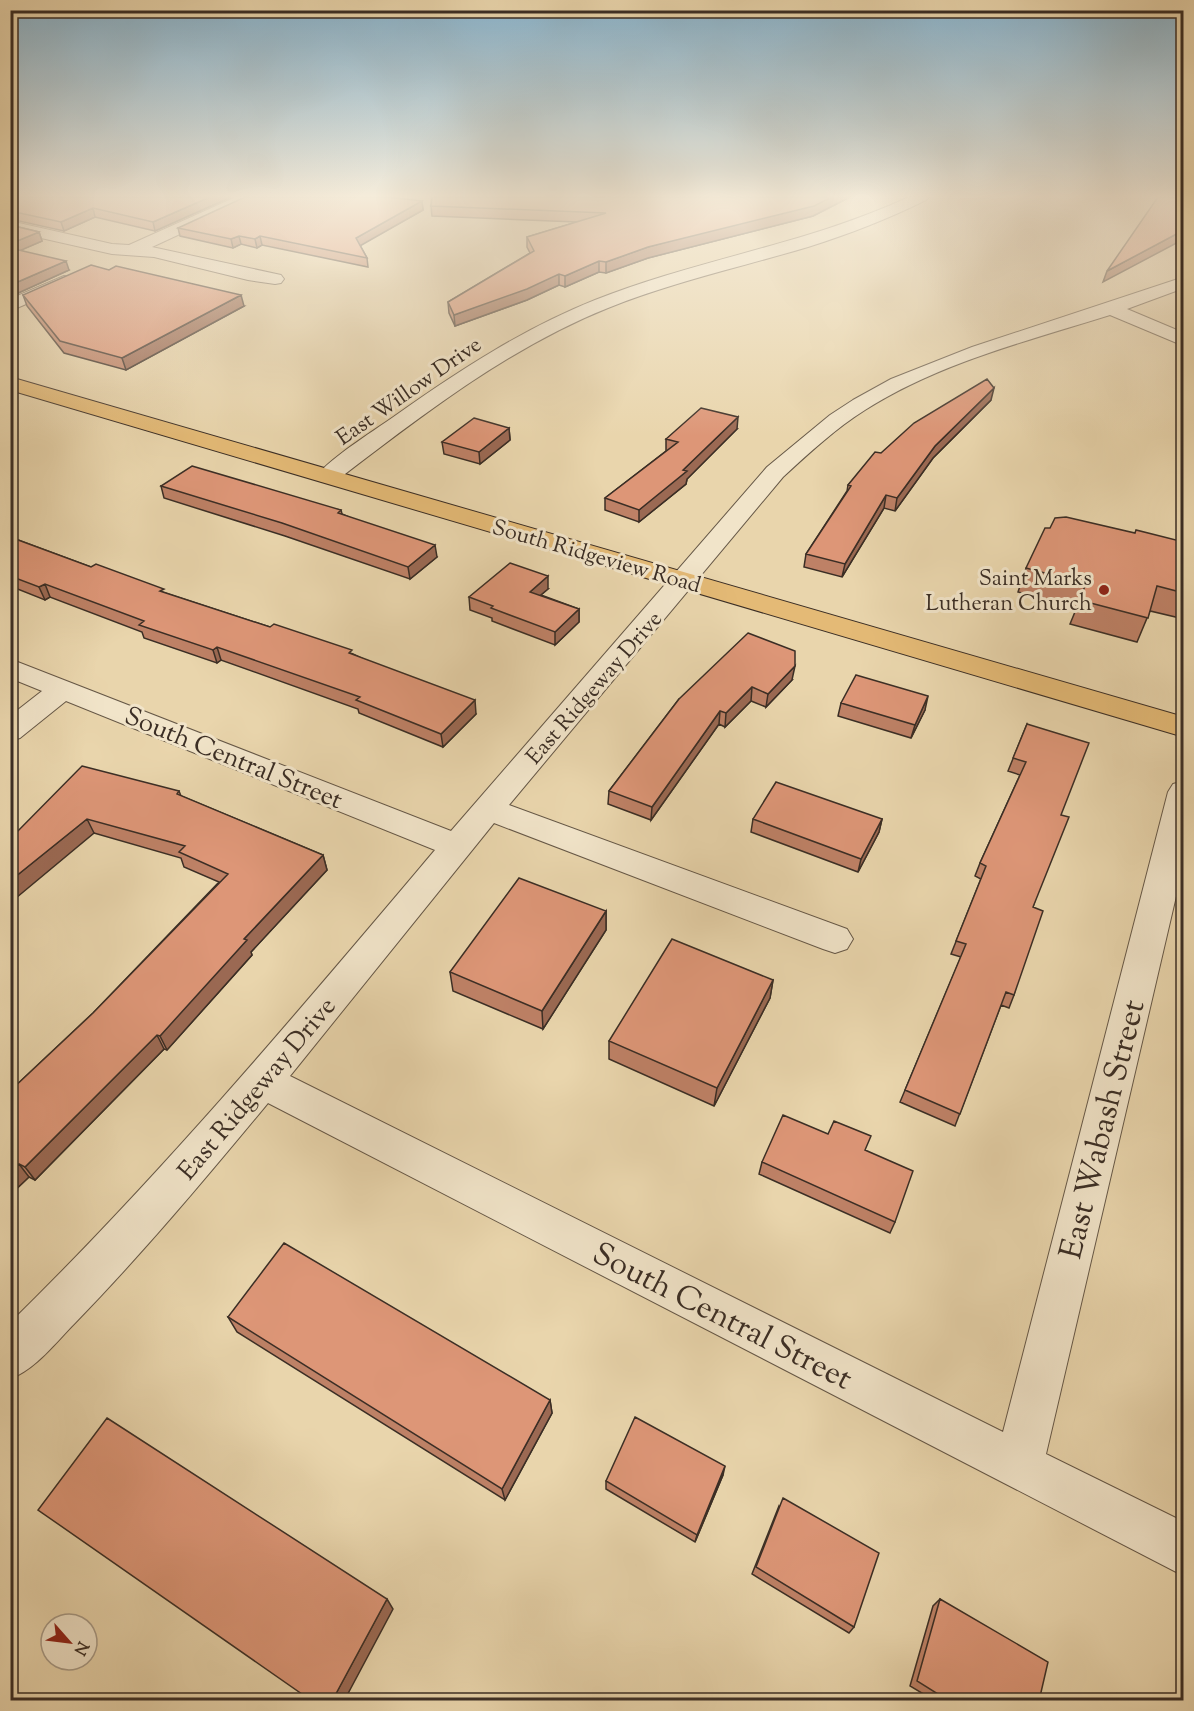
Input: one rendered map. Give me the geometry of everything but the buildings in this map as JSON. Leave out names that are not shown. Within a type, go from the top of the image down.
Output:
[{"type":"main road","name":"South Ridgeview Road","points":[[10,383],[1184,727]]},
{"type":"street","points":[[15,303],[72,277]]},
{"type":"street","points":[[265,277],[275,279]]},
{"type":"street","name":"East Willow Drive","points":[[328,476],[451,385],[498,355],[549,327],[602,304],[681,277]]},
{"type":"street","name":"East Ridgeway Drive","points":[[10,1356],[68,1300],[148,1213],[263,1081],[489,809],[775,472],[816,434],[859,405],[900,382],[954,359],[1111,309],[1184,282]]},
{"type":"street","points":[[1111,309],[1184,340]]},
{"type":"street","name":"South Central Street","points":[[10,668],[459,847]]},
{"type":"street","points":[[10,731],[63,689]]},
{"type":"street","name":"East Wabash Street","points":[[1019,1465],[1184,792]]},
{"type":"street","points":[[489,809],[835,939]]},
{"type":"street","name":"South Central Street","points":[[263,1081],[1184,1550]]},
{"type":"place","name":"Saint Marks Lutheran Church","points":[[1104,590]]}]
